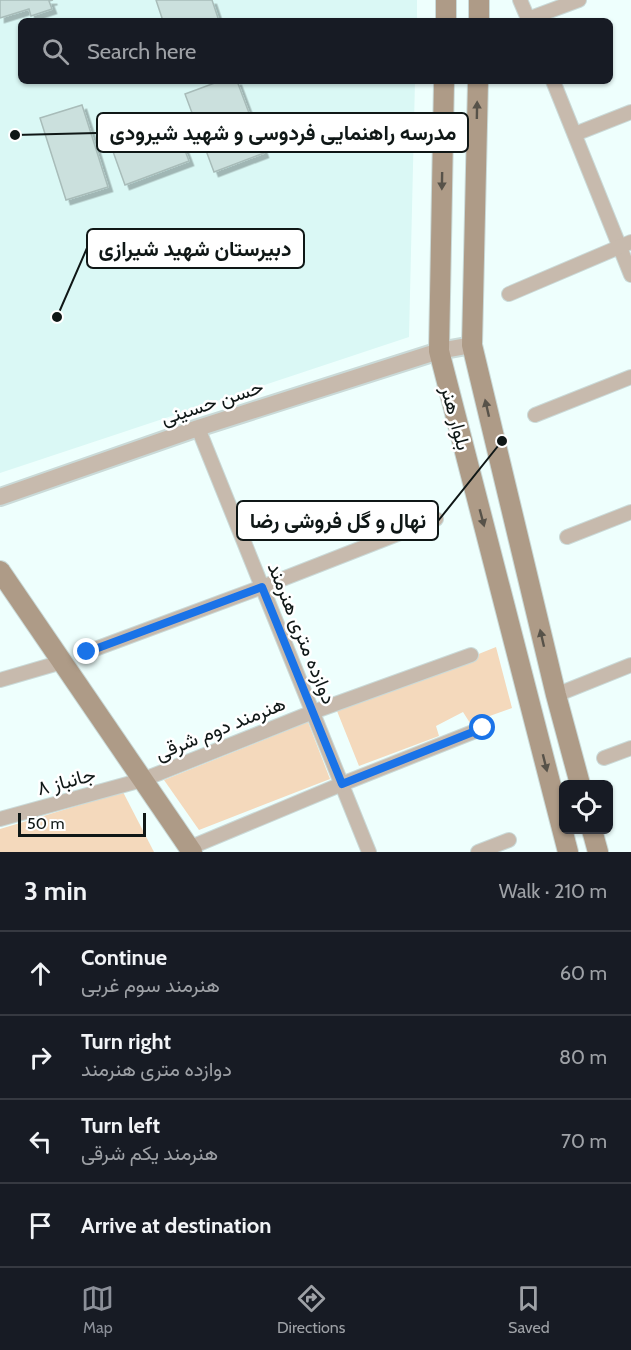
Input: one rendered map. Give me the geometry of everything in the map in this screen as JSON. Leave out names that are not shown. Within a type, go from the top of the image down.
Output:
[{"type":"main road","points":[[446,0],[446,18]]},
{"type":"main road","points":[[479,0],[479,18]]},
{"type":"main road","name":"بلوار هنر","points":[[444,84],[439,351],[568,852]]},
{"type":"main road","name":"بلوار هنر","points":[[478,84],[472,345],[556,695],[579,780]]},
{"type":"main road","points":[[0,571],[190,850]]},
{"type":"main road","points":[[593,834],[598,852]]},
{"type":"street","points":[[520,0],[528,18]]},
{"type":"street","points":[[534,18],[579,0]]},
{"type":"street","points":[[554,84],[574,134],[625,244],[631,275]]},
{"type":"street","points":[[574,134],[631,112]]},
{"type":"street","points":[[509,294],[625,244]]},
{"type":"street","name":"حسن حسینی","points":[[0,497],[198,428],[439,351],[472,345]]},
{"type":"street","points":[[535,415],[631,377]]},
{"type":"street","name":"دوازده متری هنرمند","points":[[198,428],[369,852]]},
{"type":"street","points":[[567,537],[631,512]]},
{"type":"street","points":[[87,652],[436,519]]},
{"type":"street","name":"هنرمند دوم شرقی","points":[[142,780],[313,712],[471,655]]},
{"type":"street","points":[[0,680],[62,662]]},
{"type":"street","points":[[556,695],[631,665]]},
{"type":"street","points":[[190,850],[342,784],[483,728]]},
{"type":"street","points":[[604,758],[631,748]]},
{"type":"street","name":"جانباز ۸","points":[[0,819],[142,780]]},
{"type":"street","points":[[478,852],[509,840]]},
{"type":"shaded area","points":[[0,0],[417,0],[417,18],[18,18],[18,84],[415,84],[409,337],[0,473]]},
{"type":"shaded area","points":[[496,647],[512,708],[470,723],[463,712],[436,726],[439,736],[359,766],[337,711]]},
{"type":"shaded area","points":[[308,722],[330,779],[199,830],[164,780]]},
{"type":"shaded area","points":[[123,792],[154,852],[0,852],[0,829]]},
{"type":"building","points":[[0,0],[53,0],[49,1],[52,9],[31,16],[29,9],[0,18]]},
{"type":"building","points":[[156,0],[212,0],[218,18],[162,18]]},
{"type":"building","points":[[212,84],[238,84],[264,153],[214,172],[185,94]]},
{"type":"building","points":[[82,105],[108,187],[66,200],[40,118]]},
{"type":"building","points":[[174,122],[189,161],[125,185],[111,146]]},
{"type":"place","name":"مدرسه راهنمایی فردوسی و شهید شیرودی","points":[[15,135]]},
{"type":"place","name":"دبیرستان شهید شیرازی","points":[[57,317]]},
{"type":"place","name":"نهال و گل فروشی رضا","points":[[502,441]]},
{"type":"route","points":[[87,652],[262,587],[342,784],[483,728]]}]
